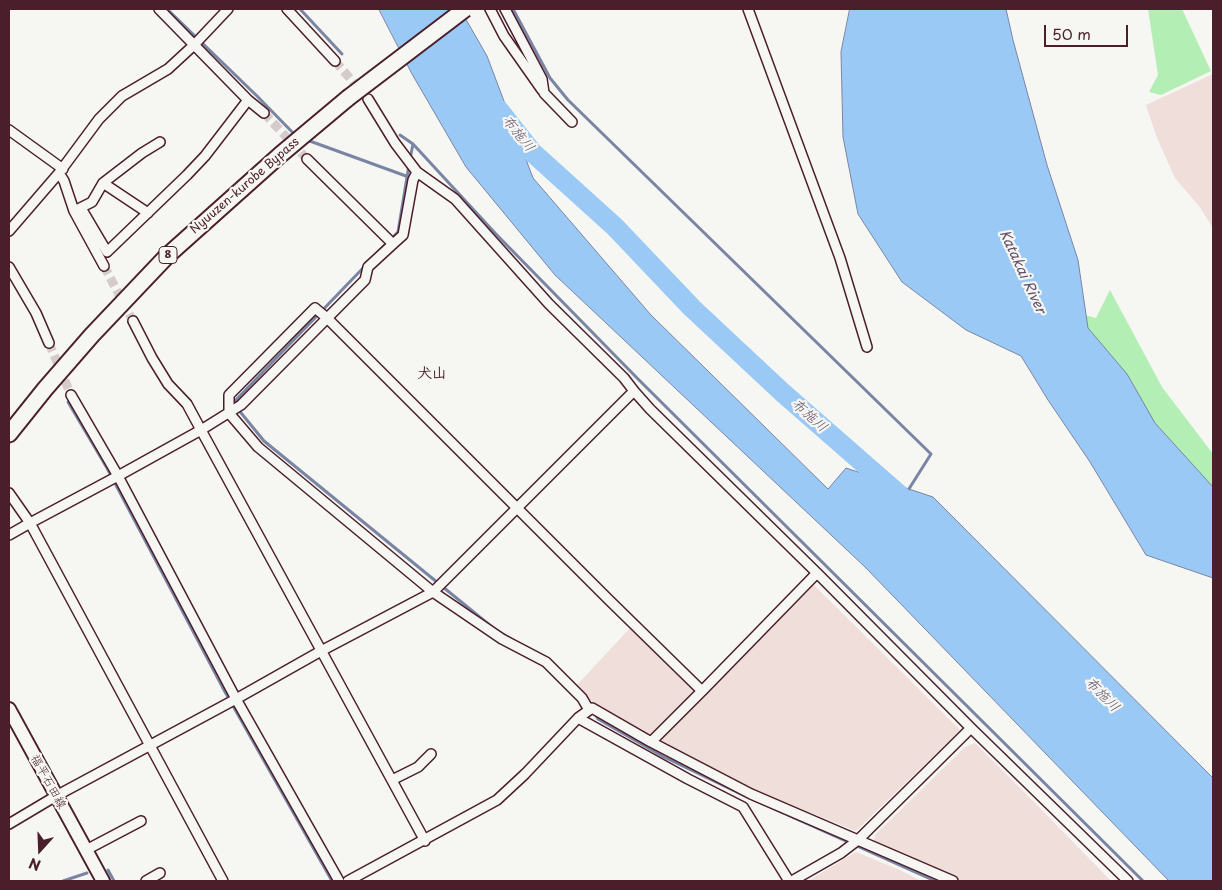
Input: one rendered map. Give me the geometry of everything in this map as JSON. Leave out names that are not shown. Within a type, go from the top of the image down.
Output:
[{"type":"highway","name":"Nyuuzen-kurobe Bypass","points":[[9,434],[92,335],[167,256],[280,155],[348,98],[465,9]]},
{"type":"main road","name":"福平石田線","points":[[9,709],[103,881]]},
{"type":"street","points":[[159,9],[248,100],[264,113]]},
{"type":"street","points":[[9,231],[61,171],[99,119],[122,96],[168,69],[228,9]]},
{"type":"street","points":[[287,9],[335,61]]},
{"type":"street","points":[[490,9],[504,36],[544,93],[572,122]]},
{"type":"street","points":[[505,9],[542,79],[544,93]]},
{"type":"street","points":[[748,9],[840,258],[867,347]]},
{"type":"street","points":[[368,99],[395,142],[417,172],[455,199],[549,304],[624,378],[650,409],[1128,881]]},
{"type":"street","points":[[78,209],[107,252],[193,169],[248,100]]},
{"type":"street","points":[[9,130],[61,171],[104,266]]},
{"type":"street","points":[[78,209],[92,202],[103,183],[142,153],[160,142]]},
{"type":"street","points":[[307,159],[393,244]]},
{"type":"street","points":[[9,535],[201,430],[241,405],[365,280],[368,267],[403,235],[413,180],[417,172]]},
{"type":"street","points":[[103,183],[148,214]]},
{"type":"street","points":[[9,267],[36,313],[49,343]]},
{"type":"street","points":[[589,710],[582,698],[546,662],[502,639],[433,592],[258,447],[229,413],[230,395],[315,308],[702,691]]},
{"type":"street","points":[[133,321],[168,384],[187,404],[320,651],[425,840]]},
{"type":"street","points":[[9,824],[56,796],[236,699],[320,651],[433,592],[634,391]]},
{"type":"street","points":[[71,395],[118,476],[236,699],[339,881]]},
{"type":"street","points":[[9,493],[30,523],[224,881]]},
{"type":"street","points":[[651,742],[817,573]]},
{"type":"street","points":[[348,881],[496,800],[526,774],[578,718],[592,708],[651,742],[751,794],[953,881]]},
{"type":"street","points":[[578,718],[743,807],[790,881],[841,853],[858,840],[971,728]]},
{"type":"street","points":[[392,780],[418,767],[432,754]]},
{"type":"street","points":[[86,850],[141,821]]},
{"type":"street","points":[[146,881],[160,873]]},
{"type":"shaded area","points":[[1213,74],[1213,228],[1199,206],[1175,178],[1157,138],[1146,105]]},
{"type":"shaded area","points":[[814,585],[960,730],[856,831],[754,790],[659,741]]},
{"type":"shaded area","points":[[631,627],[696,691],[648,738],[603,712],[576,686]]},
{"type":"shaded area","points":[[975,743],[1111,881],[960,881],[874,841],[875,835],[965,747]]},
{"type":"shaded area","points":[[856,852],[902,871],[921,881],[808,881]]},
{"type":"green space","points":[[1148,9],[1182,9],[1211,71],[1161,95],[1149,92],[1158,75]]},
{"type":"green space","points":[[1110,290],[1162,387],[1213,454],[1213,532],[1066,310],[1096,318]]},
{"type":"water","points":[[379,9],[460,9],[487,56],[533,178],[651,315],[828,489],[846,468],[933,497],[1213,778],[1213,881],[1169,881],[865,567],[555,275],[466,167],[412,74]]},
{"type":"water","name":"Katakai River","points":[[850,9],[1006,9],[1047,165],[1078,260],[1088,328],[1127,374],[1155,423],[1213,487],[1213,578],[1146,555],[1090,462],[1021,356],[966,330],[902,282],[858,214],[843,137],[841,52]]},
{"type":"waterway","points":[[167,9],[296,136]]},
{"type":"waterway","points":[[300,9],[342,54]]},
{"type":"waterway","points":[[513,9],[550,78],[568,100],[931,454],[907,492]]},
{"type":"waterway","name":"布施川","points":[[498,109],[532,152],[615,227],[692,308],[783,393],[902,497]]},
{"type":"waterway","points":[[400,135],[413,144],[495,233],[638,379],[1143,881]]},
{"type":"waterway","points":[[307,140],[406,176]]},
{"type":"waterway","points":[[410,159],[413,144]]},
{"type":"waterway","points":[[378,252],[398,232],[409,165]]},
{"type":"waterway","points":[[365,266],[233,403],[264,441],[492,627]]},
{"type":"waterway","points":[[68,402],[107,468],[224,690],[332,881]]},
{"type":"waterway","points":[[499,632],[513,640]]},
{"type":"waterway","points":[[595,713],[598,719],[664,757],[743,795],[935,881]]},
{"type":"waterway","points":[[108,870],[114,881]]},
{"type":"waterway","points":[[63,881],[87,873]]},
{"type":"tunnel","points":[[335,61],[368,99]]},
{"type":"tunnel","points":[[264,113],[307,159]]},
{"type":"tunnel","points":[[104,266],[133,321]]},
{"type":"tunnel","points":[[49,343],[71,395]]},
{"type":"district","name":"犬山","points":[[432,374]]}]
